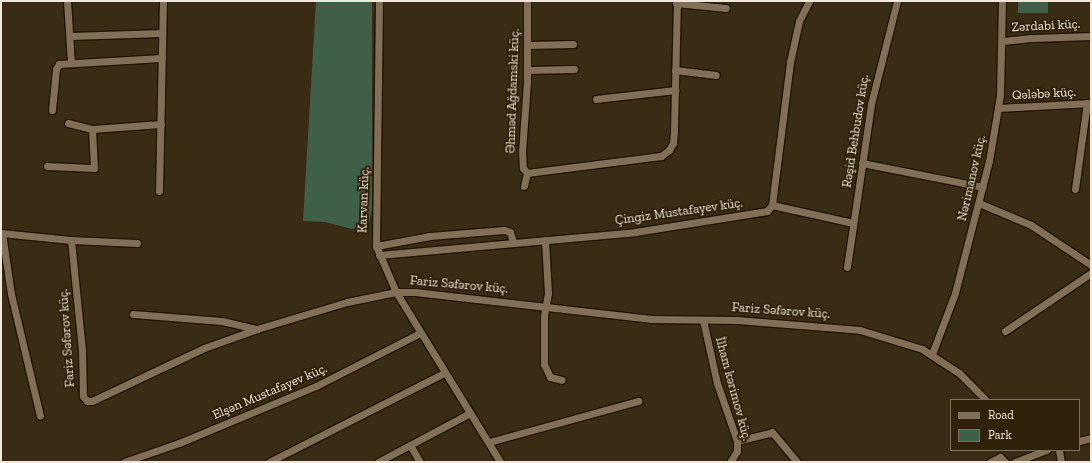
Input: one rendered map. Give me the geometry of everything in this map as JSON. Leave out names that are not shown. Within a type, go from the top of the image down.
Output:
[{"type":"street","points":[[68,1],[72,63]]},
{"type":"street","points":[[159,192],[163,1]]},
{"type":"street","name":"Karvan küç.","points":[[379,1],[376,246],[396,292],[444,373],[489,442],[500,462]]},
{"type":"street","name":"Əhməd Ağdamski küç.","points":[[527,1],[527,70],[522,151],[523,168],[527,173]]},
{"type":"street","points":[[809,1],[799,21],[790,62],[772,205],[854,222]]},
{"type":"street","name":"Rəşid Behbudov küç.","points":[[847,268],[862,163],[879,66],[897,1]]},
{"type":"street","name":"Nərimanov küç.","points":[[932,354],[948,313],[983,187],[998,108],[1003,41],[1002,1]]},
{"type":"street","points":[[524,186],[527,173],[661,156],[669,150],[673,143],[676,2],[726,8]]},
{"type":"street","points":[[70,36],[162,33]]},
{"type":"street","name":"Zərdabi küç.","points":[[1003,41],[1030,38],[1091,36]]},
{"type":"street","points":[[527,45],[573,44]]},
{"type":"street","points":[[52,110],[57,65],[162,58]]},
{"type":"street","points":[[527,70],[574,69]]},
{"type":"street","points":[[675,70],[716,75]]},
{"type":"street","points":[[596,99],[674,90]]},
{"type":"street","points":[[1075,189],[1089,103]]},
{"type":"street","name":"Qələbə küç.","points":[[998,108],[1089,103]]},
{"type":"street","points":[[68,123],[92,129],[161,124]]},
{"type":"street","points":[[46,166],[94,168],[92,129]]},
{"type":"street","points":[[862,163],[983,187]]},
{"type":"street","points":[[979,203],[1031,225],[1091,265]]},
{"type":"street","name":"Çingiz Mustafayev küç.","points":[[379,255],[672,227],[763,212],[772,205]]},
{"type":"street","points":[[376,246],[430,236],[504,230],[510,232],[513,242]]},
{"type":"street","points":[[40,416],[11,294],[1,233],[71,240],[137,243]]},
{"type":"street","name":"Fariz Səfərov küç.","points":[[71,240],[82,350],[83,396],[86,400],[92,400],[204,348],[257,329],[334,306],[396,292],[431,292],[651,319],[747,320],[860,330],[905,342],[932,354],[959,372],[985,399]]},
{"type":"street","points":[[545,240],[548,293],[546,306],[544,364],[550,377],[562,380]]},
{"type":"street","points":[[1005,331],[1091,273]]},
{"type":"street","points":[[133,314],[222,320],[257,329]]},
{"type":"street","name":"İlham kərimov küç.","points":[[703,320],[717,383],[737,441],[737,451],[730,462]]},
{"type":"street","name":"Elşən Mustafayev küç.","points":[[124,462],[145,458],[316,386],[420,333]]},
{"type":"street","points":[[269,462],[444,373]]},
{"type":"street","points":[[489,442],[638,401]]},
{"type":"street","points":[[378,462],[470,413]]},
{"type":"street","points":[[737,441],[772,432],[797,462]]},
{"type":"street","points":[[1080,442],[1091,438]]},
{"type":"street","points":[[410,445],[420,462]]},
{"type":"street","points":[[1015,462],[1025,460],[1045,451]]},
{"type":"street","points":[[1059,451],[1061,462]]},
{"type":"street","points":[[990,462],[1002,456]]},
{"type":"green space","points":[[316,1],[372,1],[372,209],[369,222],[352,229],[325,222],[303,221]]},
{"type":"green space","points":[[1018,1],[1048,1],[1048,13],[1018,13]]}]
